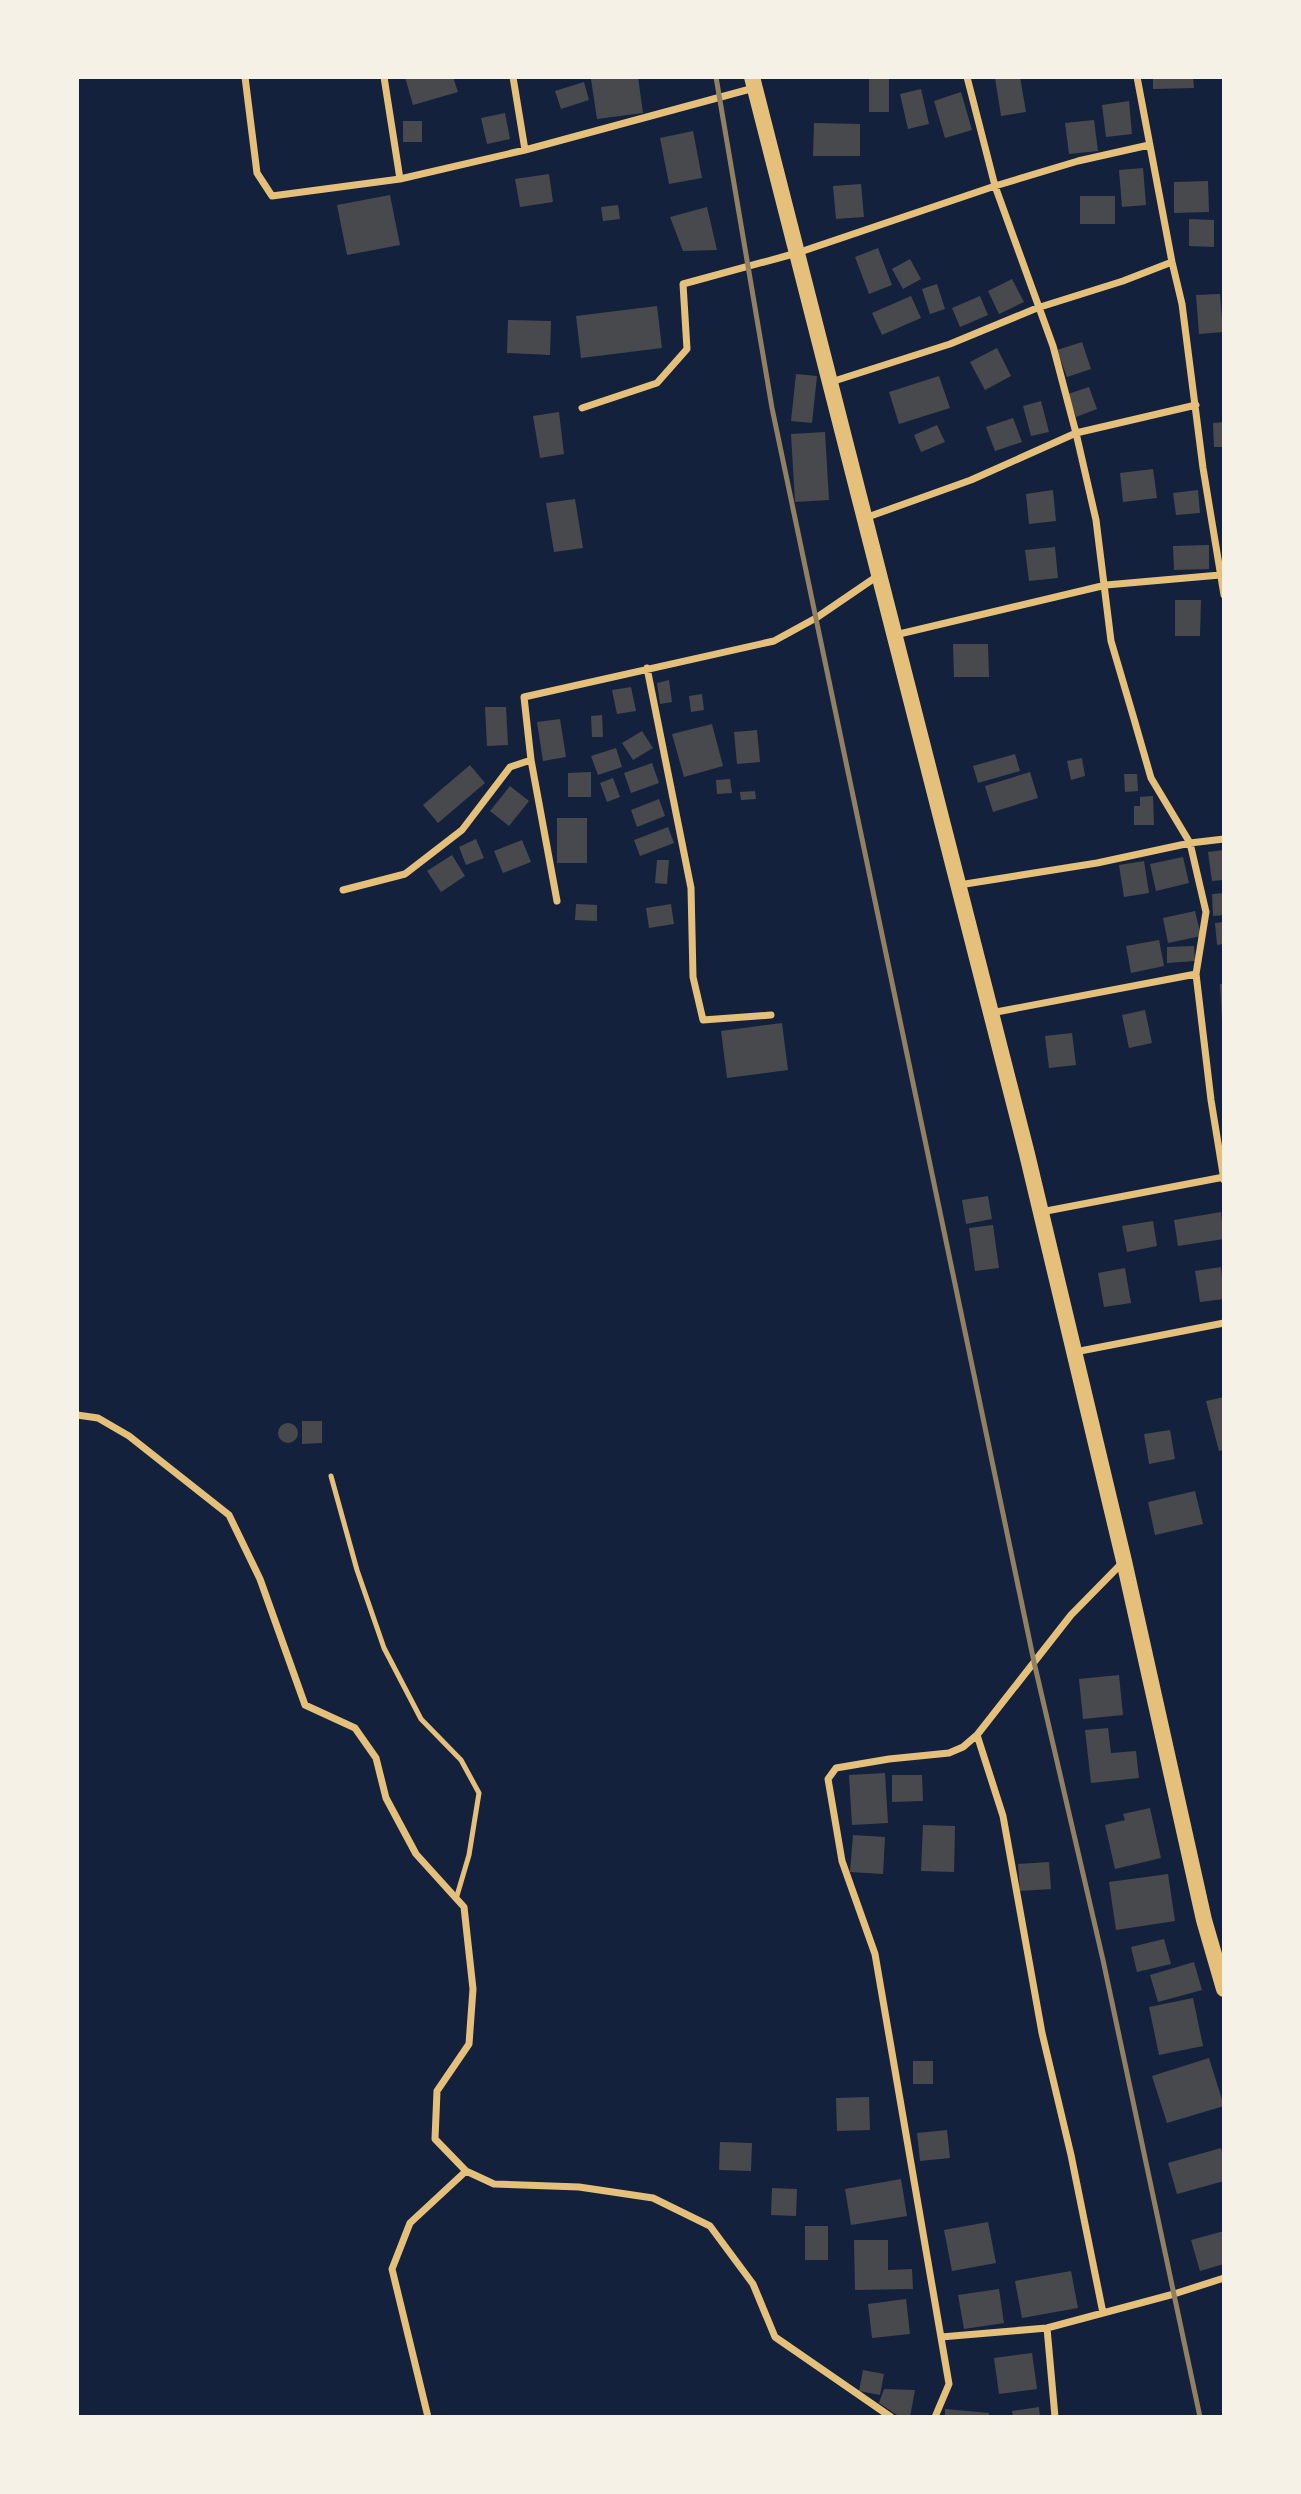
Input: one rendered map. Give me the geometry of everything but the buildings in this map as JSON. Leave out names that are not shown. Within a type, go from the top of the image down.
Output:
[{"type":"main road","points":[[754,83],[1041,1212],[1124,1561],[1204,1920],[1224,1989]]},
{"type":"street","points":[[245,77],[257,173],[272,196],[400,179],[526,150],[754,83]]},
{"type":"street","points":[[384,77],[400,179]]},
{"type":"street","points":[[513,77],[526,150]]},
{"type":"street","points":[[967,77],[995,186],[1053,346],[1076,433],[1096,520],[1111,641],[1151,778],[1190,843],[1206,912],[1196,974],[1211,1100],[1224,1178],[1041,1212]]},
{"type":"street","points":[[1137,77],[1182,303],[1203,468],[1224,595]]},
{"type":"street","points":[[582,408],[657,383],[687,349],[683,284],[797,253],[1078,161],[1149,145]]},
{"type":"street","points":[[830,382],[950,344],[1037,308],[1124,281],[1172,262]]},
{"type":"street","points":[[865,519],[971,480],[1076,433],[1196,405]]},
{"type":"street","points":[[557,901],[531,760],[524,697],[774,641],[816,618],[879,575]]},
{"type":"street","points":[[894,635],[1106,585],[1220,575]]},
{"type":"street","points":[[647,668],[691,888],[693,977],[703,1020],[771,1014]]},
{"type":"street","points":[[343,890],[405,874],[462,830],[510,767],[531,760]]},
{"type":"street","points":[[958,885],[1224,839]]},
{"type":"street","points":[[990,1013],[1196,974]]},
{"type":"street","points":[[1074,1352],[1224,1324]]},
{"type":"street","points":[[77,1415],[98,1418],[130,1436],[229,1516],[260,1579],[305,1705],[355,1728],[376,1758],[387,1798],[416,1854],[464,1907],[473,1989],[468,2044],[437,2091],[435,2139],[466,2171],[494,2183],[579,2187],[653,2198],[710,2226],[753,2284],[775,2337],[891,2417]]},
{"type":"street","points":[[934,2417],[949,2384],[875,1954],[842,1861],[828,1779],[836,1768],[949,1753],[963,1747],[977,1735],[1071,1615],[1124,1561]]},
{"type":"street","points":[[977,1735],[1003,1816],[1042,2033],[1071,2155],[1102,2313]]},
{"type":"street","points":[[428,2417],[392,2269],[410,2223],[466,2171]]},
{"type":"street","points":[[941,2337],[1046,2328],[1224,2278]]},
{"type":"street","points":[[1046,2328],[1055,2417]]},
{"type":"lane","points":[[331,1476],[357,1570],[384,1647],[421,1719],[461,1760],[479,1793],[470,1855],[456,1899]]},
{"type":"railway","points":[[716,77],[772,408],[1034,1662],[1103,1960],[1200,2417]]}]
